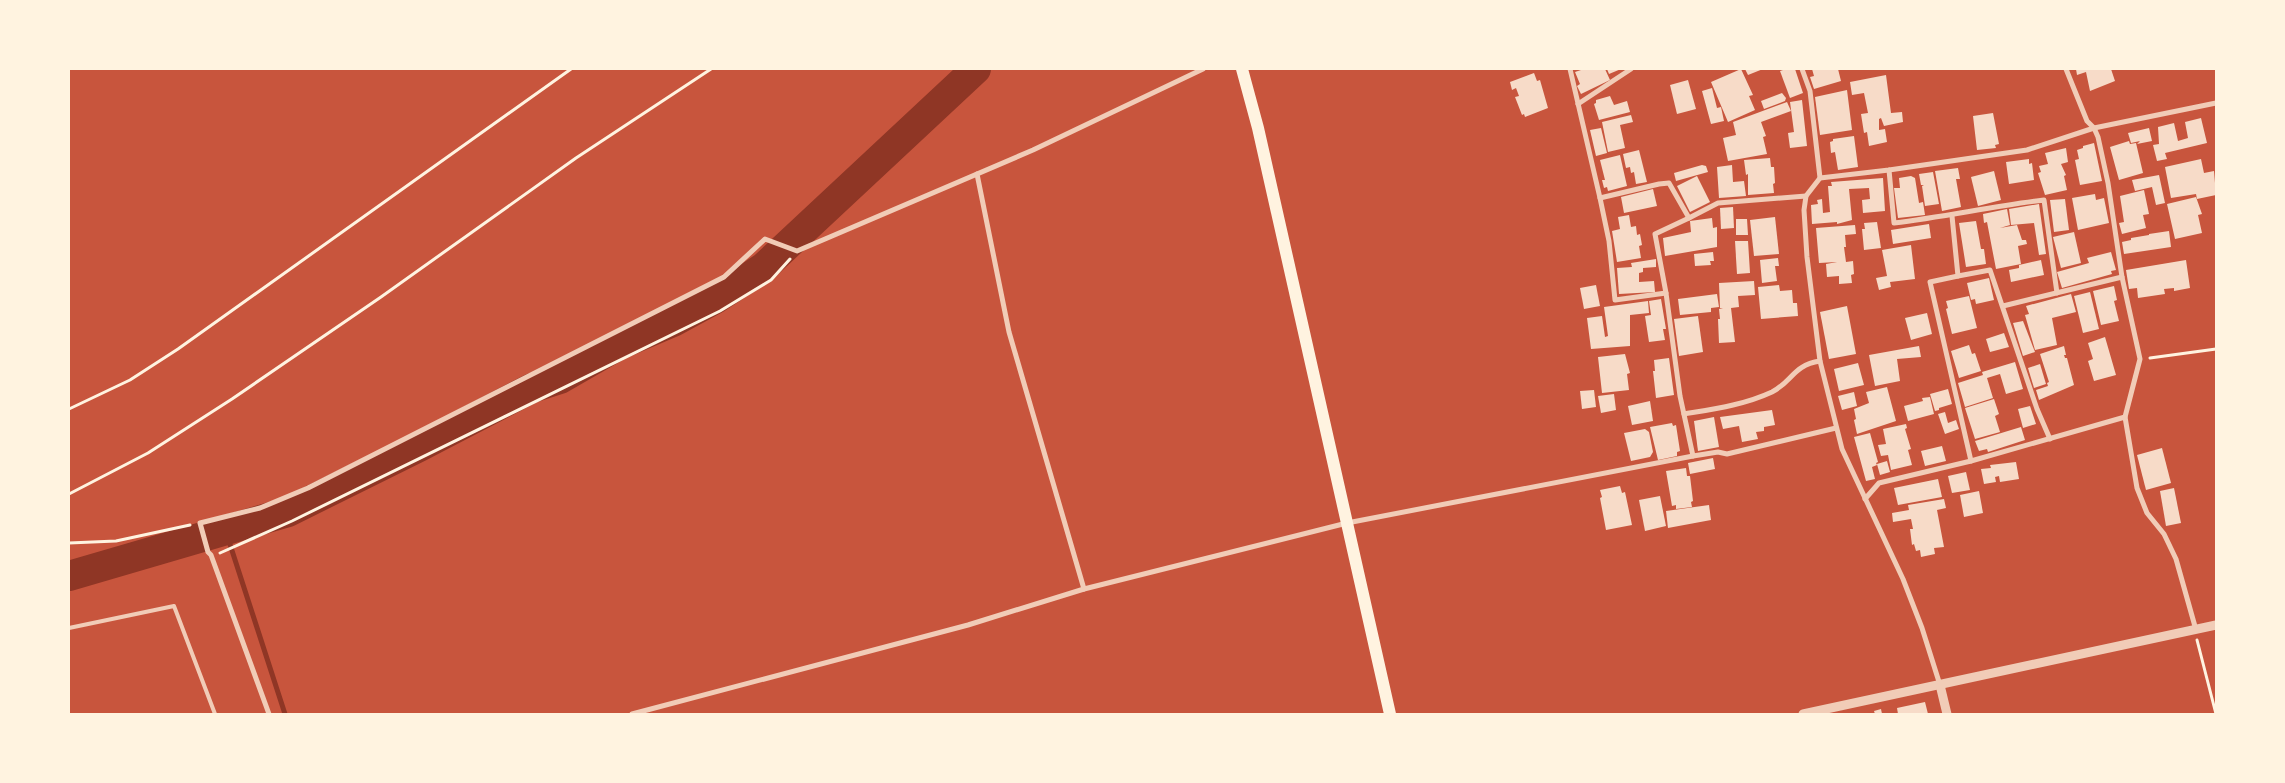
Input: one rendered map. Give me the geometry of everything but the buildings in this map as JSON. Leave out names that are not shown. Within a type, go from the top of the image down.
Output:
[{"type":"main road","points":[[1242,69],[1260,138],[1390,714]]},
{"type":"street","points":[[269,714],[211,555],[208,552],[200,523],[260,508],[308,488],[724,278],[765,238],[797,252],[1034,150],[1203,69]]},
{"type":"street","points":[[1570,69],[1609,241],[1615,300],[1666,293]]},
{"type":"street","points":[[1578,104],[1631,69]]},
{"type":"street","points":[[1802,69],[1810,91],[1820,178],[1806,196],[1804,210],[1807,257],[1820,361],[1842,449],[1903,579],[1922,628],[1947,714]]},
{"type":"street","points":[[2066,69],[2086,121],[2094,128],[2098,137],[2108,183],[2122,277],[2140,360],[2125,417],[2137,488],[2147,513],[2164,534],[2176,559],[2196,630]]},
{"type":"street","points":[[1820,178],[2027,150],[2094,128],[2216,103]]},
{"type":"street","points":[[1888,170],[1894,223],[1952,216],[2001,205],[2044,200],[2057,293]]},
{"type":"street","points":[[978,174],[1009,332],[1084,589]]},
{"type":"street","points":[[1600,198],[1669,183],[1689,218]]},
{"type":"street","points":[[1693,456],[1680,396],[1666,293],[1655,234],[1718,203],[1806,196]]},
{"type":"street","points":[[1952,216],[1958,276]]},
{"type":"street","points":[[1971,461],[1930,282],[1990,270],[2037,409],[2050,439]]},
{"type":"street","points":[[2003,306],[2122,277]]},
{"type":"street","points":[[1684,414],[1750,401],[1774,391],[1806,363],[1820,361]]},
{"type":"street","points":[[1865,499],[1879,483],[1971,461],[2125,417]]},
{"type":"street","points":[[632,714],[968,625],[1084,589],[1347,523],[1693,456],[1718,452],[1727,454],[1836,428]]},
{"type":"street","points":[[1803,714],[2216,625]]},
{"type":"lane","points":[[69,628],[174,606],[216,714]]},
{"type":"path","points":[[69,410],[130,380],[178,349],[571,69]]},
{"type":"path","points":[[69,494],[148,453],[232,399],[381,297],[576,158],[711,69]]},
{"type":"path","points":[[227,550],[388,474],[720,311],[771,280],[797,252]]},
{"type":"path","points":[[2140,360],[2216,350]]},
{"type":"path","points":[[69,543],[116,541],[200,523]]},
{"type":"path","points":[[2196,630],[2216,714]]},
{"type":"waterway","points":[[69,576],[288,512],[532,388],[560,379],[619,345],[673,322],[717,298],[764,267],[976,69]]},
{"type":"waterway","points":[[225,529],[285,714]]}]
